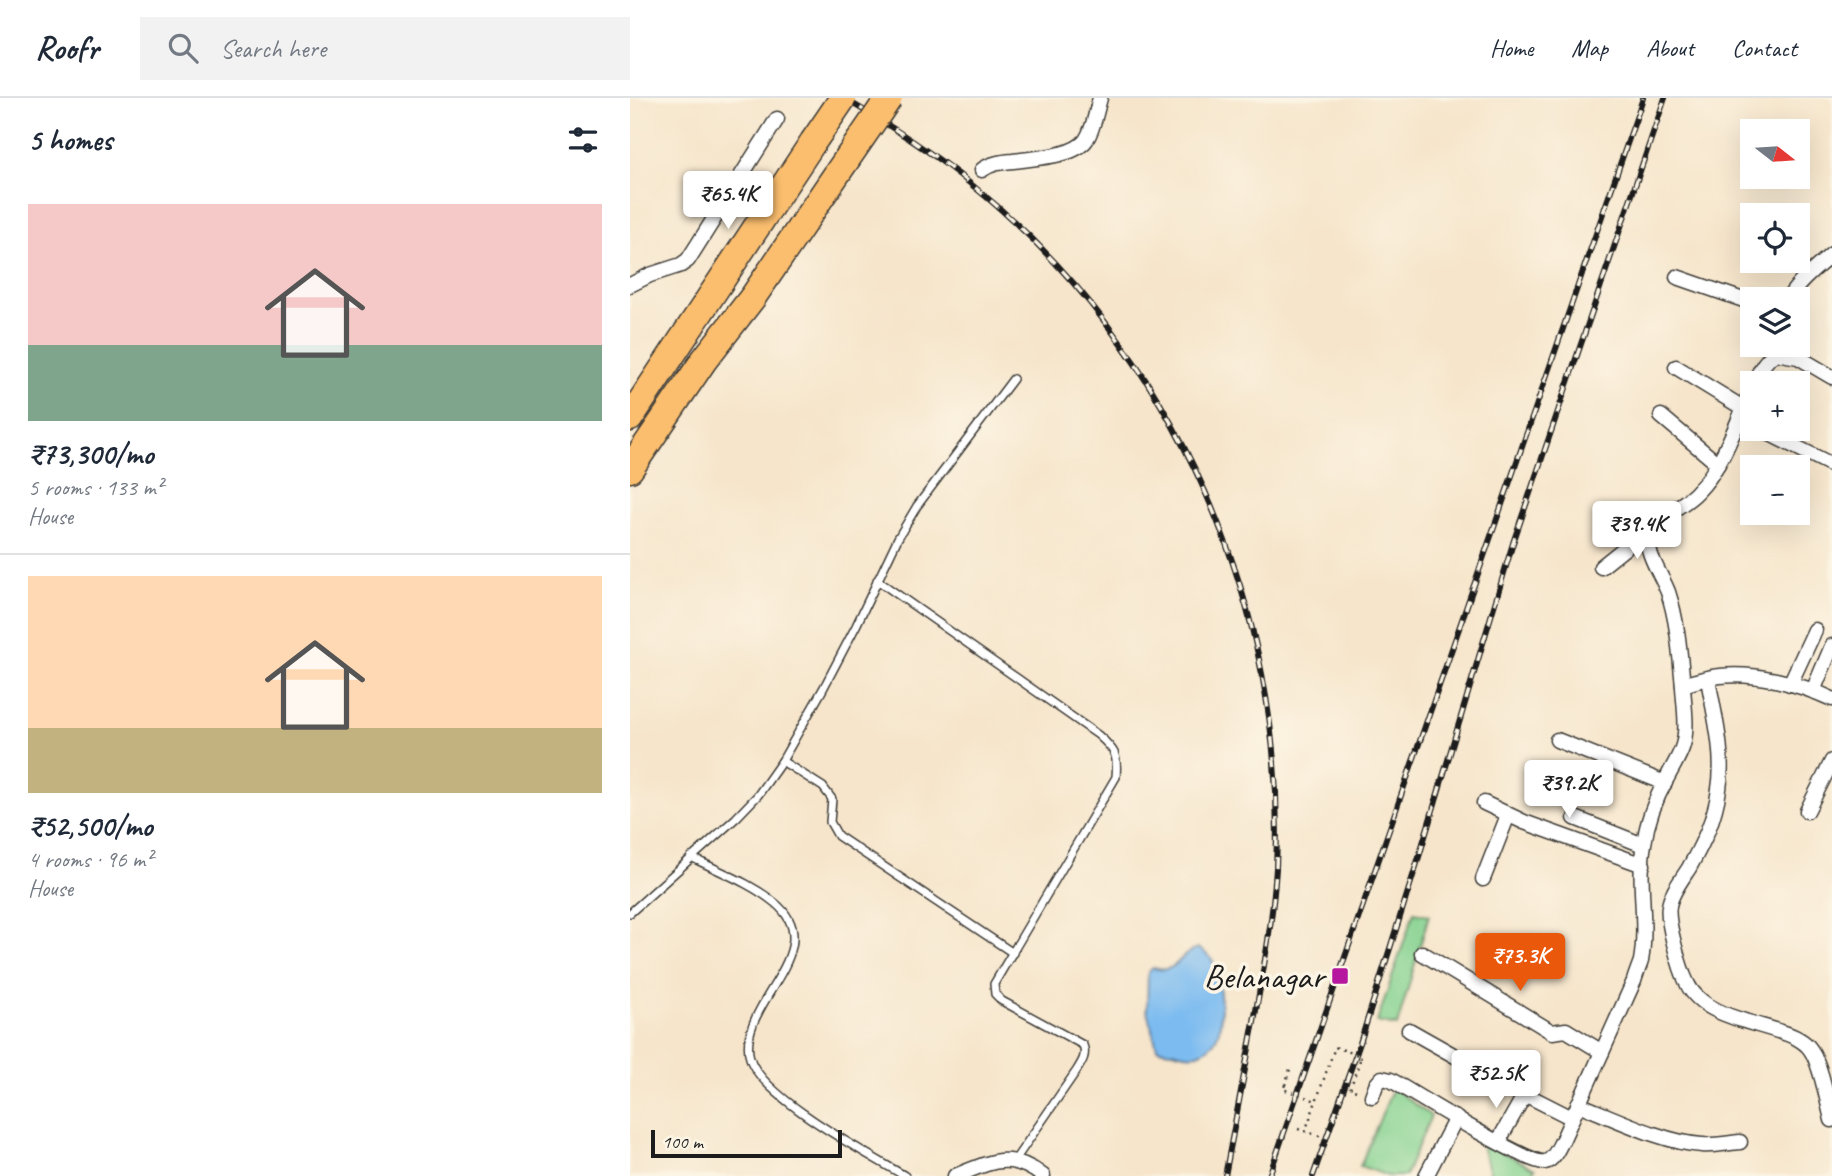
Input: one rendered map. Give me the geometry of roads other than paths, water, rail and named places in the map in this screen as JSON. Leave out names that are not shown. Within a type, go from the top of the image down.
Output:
[{"type":"highway","points":[[630,469],[704,360],[753,297],[831,151],[843,98]]},
{"type":"highway","points":[[630,418],[870,98]]},
{"type":"highway","points":[[831,151],[889,98]]},
{"type":"street","points":[[982,170],[1002,162],[1079,148],[1092,126],[1101,98]]},
{"type":"street","points":[[630,285],[688,260],[777,120]]},
{"type":"street","points":[[1796,287],[1832,254]]},
{"type":"street","points":[[1677,277],[1740,299]]},
{"type":"street","points":[[1798,357],[1832,377]]},
{"type":"street","points":[[1676,367],[1740,417]]},
{"type":"street","points":[[1661,416],[1717,464]]},
{"type":"street","points":[[1601,567],[1658,520],[1686,503],[1699,491],[1740,427]]},
{"type":"street","points":[[1784,441],[1832,465]]},
{"type":"street","points":[[1651,527],[1649,549],[1668,592],[1676,626],[1720,758],[1719,789],[1708,833],[1669,905],[1670,928],[1686,982],[1700,1002],[1722,1013],[1787,1034],[1810,1048],[1828,1085],[1832,1120]]},
{"type":"street","points":[[1790,684],[1815,630]]},
{"type":"street","points":[[1813,691],[1832,646]]},
{"type":"street","points":[[1694,682],[1730,676],[1771,680],[1832,699]]},
{"type":"street","points":[[1372,1096],[1382,1078],[1391,1080],[1528,1158],[1545,1162],[1553,1157],[1641,961],[1643,845],[1655,803],[1683,746],[1694,682]]},
{"type":"street","points":[[1558,740],[1664,783]]},
{"type":"street","points":[[1807,811],[1832,761]]},
{"type":"street","points":[[1484,803],[1545,830],[1643,865]]},
{"type":"street","points":[[1483,879],[1508,815]]},
{"type":"street","points":[[1575,818],[1643,845]]},
{"type":"street","points":[[1422,953],[1552,1032],[1566,1030],[1602,1052]]},
{"type":"street","points":[[1409,1030],[1572,1118]]},
{"type":"street","points":[[1498,1142],[1525,1094]]},
{"type":"street","points":[[1578,1104],[1653,1133],[1689,1143],[1704,1145],[1740,1142]]},
{"type":"street","points":[[1426,1176],[1455,1118]]},
{"type":"street","points":[[955,1176],[998,1160],[1015,1160],[1043,1176]]},
{"type":"lane","points":[[630,913],[758,795],[782,761],[856,626],[898,538],[917,506],[1013,379]]},
{"type":"lane","points":[[877,580],[1114,750],[1116,777],[994,984],[995,993],[1002,1001],[1083,1045],[1086,1051],[1084,1060],[1015,1160]]},
{"type":"lane","points":[[782,761],[823,787],[832,799],[830,822],[838,836],[1013,953]]},
{"type":"lane","points":[[691,857],[777,904],[790,922],[793,942],[788,964],[759,1010],[749,1033],[750,1058],[764,1082],[798,1110],[905,1176]]},
{"type":"water","points":[[1198,948],[1211,958],[1217,976],[1221,1014],[1217,1036],[1209,1047],[1195,1054],[1159,1049],[1147,1010],[1148,972],[1153,968],[1168,969]]},
{"type":"railway","points":[[843,98],[909,139],[972,185],[1044,251],[1107,324],[1161,405],[1205,490],[1239,581],[1262,675],[1275,771],[1276,868],[1265,961],[1225,1176]]},
{"type":"railway","points":[[1269,1176],[1643,98]]},
{"type":"railway","points":[[1313,1176],[1360,1043],[1418,860],[1513,543],[1665,98]]},
{"type":"place","name":"Belanagar","points":[[1340,976]]}]
